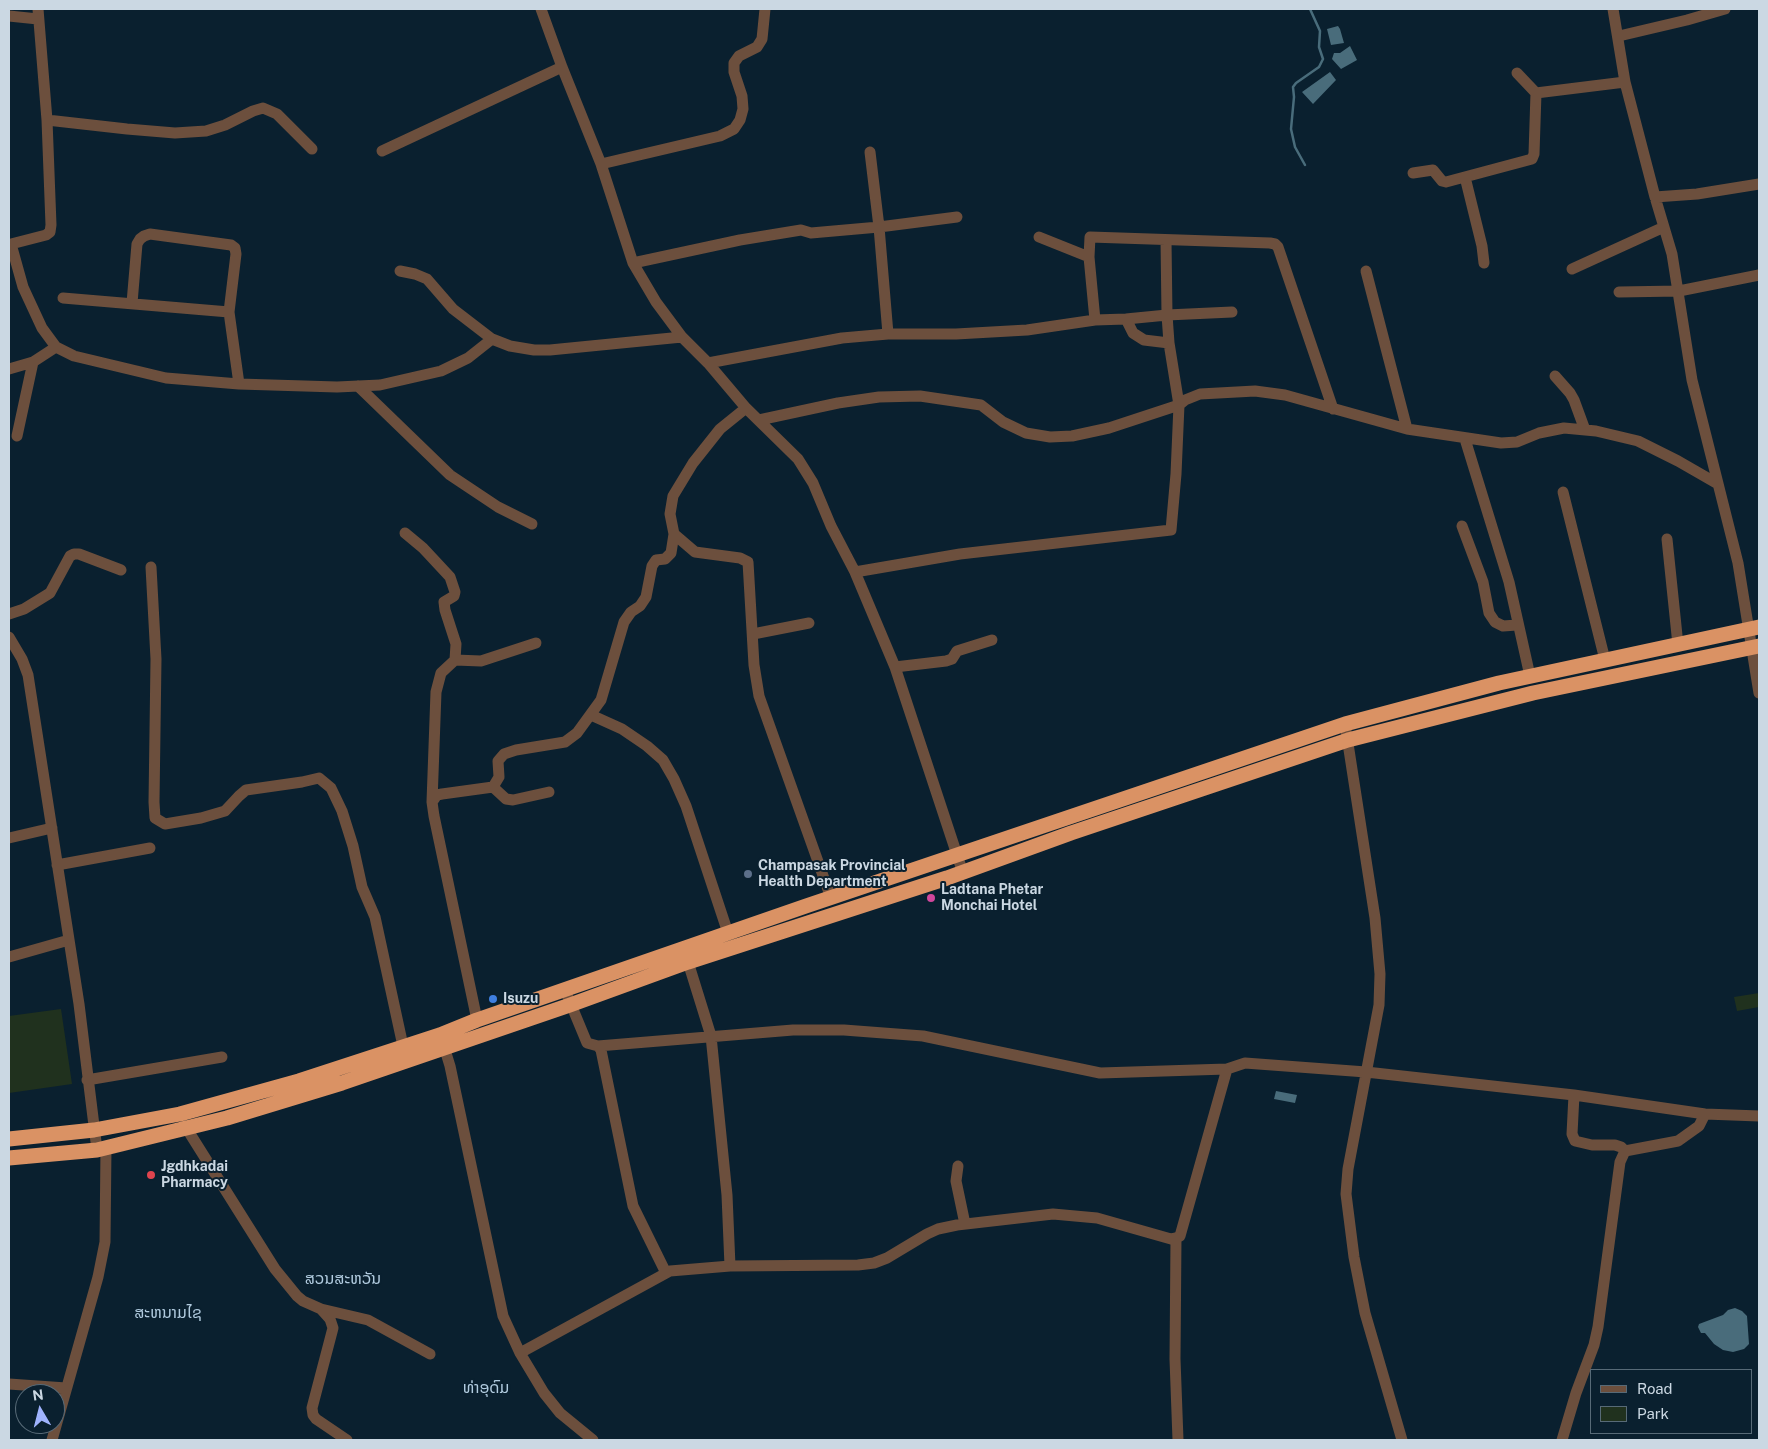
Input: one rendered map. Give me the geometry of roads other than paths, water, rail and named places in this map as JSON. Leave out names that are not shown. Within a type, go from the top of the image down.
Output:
[{"type":"highway","points":[[9,1140],[94,1130],[180,1114],[299,1081],[403,1046],[442,1041],[477,1020],[1345,724],[1498,683],[1754,628]]},
{"type":"highway","points":[[9,1158],[101,1149],[187,1129],[342,1083],[442,1041],[570,1005],[688,962],[964,873],[1072,833],[1348,740],[1501,701],[1755,647]]},
{"type":"highway","points":[[1498,683],[1501,701]]},
{"type":"street","points":[[541,9],[601,164],[633,263],[656,302],[682,337],[708,363],[746,408],[798,459],[813,483],[855,572],[895,667],[964,873]]},
{"type":"street","points":[[601,164],[720,136],[734,129],[740,120],[743,109],[742,96],[734,72],[734,63],[739,56],[757,47],[762,39],[765,9]]},
{"type":"street","points":[[1613,9],[1619,36],[1619,49],[1625,82],[1672,254],[1692,380],[1754,628],[1759,694]]},
{"type":"street","points":[[1619,36],[1725,9]]},
{"type":"street","points":[[9,16],[38,14],[47,120],[51,203],[50,232],[46,235],[10,240],[13,268],[24,287],[42,328],[56,347],[74,356],[166,378],[239,384],[358,386],[380,385],[441,371],[468,358],[492,340]]},
{"type":"street","points":[[382,151],[562,67]]},
{"type":"street","points":[[1413,173],[1433,170],[1442,181],[1446,182],[1532,158],[1534,154],[1536,93],[1517,73]]},
{"type":"street","points":[[1536,93],[1625,82]]},
{"type":"street","points":[[47,120],[174,133],[212,129],[263,108],[277,114],[312,149]]},
{"type":"street","points":[[870,152],[879,227],[888,334]]},
{"type":"street","points":[[1465,177],[1482,246],[1484,264]]},
{"type":"street","points":[[1655,197],[1697,194],[1759,184]]},
{"type":"street","points":[[633,263],[740,240],[802,230],[811,233],[957,217]]},
{"type":"street","points":[[1572,269],[1664,227]]},
{"type":"street","points":[[132,303],[137,244],[140,239],[150,234],[231,245],[235,248],[229,312],[239,384]]},
{"type":"street","points":[[1039,237],[1089,257]]},
{"type":"street","points":[[1094,320],[1089,257],[1090,237],[1275,244],[1278,247],[1333,409]]},
{"type":"street","points":[[855,572],[960,554],[1171,530],[1179,405],[1169,342],[1166,240]]},
{"type":"street","points":[[400,271],[427,279],[453,309],[492,340],[510,346],[534,350],[550,350],[682,337]]},
{"type":"street","points":[[1366,272],[1407,429]]},
{"type":"street","points":[[1619,292],[1679,290],[1759,275]]},
{"type":"street","points":[[63,298],[229,312]]},
{"type":"street","points":[[708,363],[842,338],[888,334],[956,334],[1027,330],[1094,320],[1232,312]]},
{"type":"street","points":[[1126,319],[1133,333],[1144,340],[1169,342]]},
{"type":"street","points":[[9,369],[33,362],[56,347]]},
{"type":"street","points":[[17,436],[33,362]]},
{"type":"street","points":[[1555,376],[1574,400],[1585,430]]},
{"type":"street","points":[[358,386],[450,475],[498,507],[532,524]]},
{"type":"street","points":[[759,420],[879,397],[920,396],[982,405],[1002,422],[1026,432],[1050,437],[1072,436],[1109,428],[1179,405],[1185,400],[1200,394],[1254,391],[1285,395],[1407,429],[1465,439],[1501,443],[1517,442],[1539,433],[1564,428],[1585,430],[1638,441],[1718,484]]},
{"type":"street","points":[[493,787],[499,777],[498,761],[504,754],[516,750],[565,742],[577,733],[591,715],[601,700],[624,622],[646,597],[652,566],[656,560],[665,559],[671,553],[674,534],[670,514],[673,496],[693,463],[720,429],[746,408]]},
{"type":"street","points":[[1465,439],[1508,582],[1530,676]]},
{"type":"street","points":[[1564,492],[1605,660]]},
{"type":"street","points":[[1462,526],[1483,582],[1489,613],[1494,622],[1503,626],[1518,625]]},
{"type":"street","points":[[405,533],[423,548],[450,577],[455,592],[454,596],[444,602],[456,644],[455,660],[441,673],[436,692],[432,802],[477,1020]]},
{"type":"street","points":[[674,534],[695,552],[740,558],[748,562],[754,665],[759,696],[831,898]]},
{"type":"street","points":[[1667,539],[1678,645]]},
{"type":"street","points":[[9,614],[24,609],[50,593],[70,556],[74,554],[79,554],[121,570]]},
{"type":"street","points":[[151,567],[156,659],[155,818],[165,824],[201,818],[225,811],[246,790],[319,778],[331,788],[342,810],[362,887],[376,917],[403,1046]]},
{"type":"street","points":[[753,634],[809,623]]},
{"type":"street","points":[[9,637],[28,674],[79,1004],[94,1130],[101,1149],[105,1242],[98,1277],[52,1440]]},
{"type":"street","points":[[895,667],[946,662],[952,659],[957,651],[992,640]]},
{"type":"street","points":[[455,660],[481,661],[536,643]]},
{"type":"street","points":[[591,715],[622,729],[647,746],[663,760],[686,806],[728,933]]},
{"type":"street","points":[[1345,724],[1375,918],[1380,974],[1379,1005],[1348,1169],[1346,1194],[1354,1257],[1365,1314],[1402,1440]]},
{"type":"street","points":[[432,802],[437,796],[442,794],[493,787]]},
{"type":"street","points":[[493,787],[506,799],[513,800],[549,792]]},
{"type":"street","points":[[9,838],[52,828]]},
{"type":"street","points":[[57,866],[150,848]]},
{"type":"street","points":[[9,957],[69,940]]},
{"type":"street","points":[[688,962],[711,1036],[727,1195],[730,1266]]},
{"type":"street","points":[[565,990],[587,1043],[598,1046],[793,1030],[876,1032],[944,1040],[1100,1073],[1227,1070],[1245,1063],[1366,1072],[1574,1095],[1706,1114],[1759,1116]]},
{"type":"street","points":[[442,1041],[500,1303],[507,1325],[520,1353],[544,1393],[560,1413],[593,1440]]},
{"type":"street","points":[[598,1046],[601,1050],[633,1206],[666,1273]]},
{"type":"street","points":[[87,1080],[222,1057]]},
{"type":"street","points":[[520,1353],[666,1273],[730,1266],[858,1265],[874,1263],[887,1258],[938,1229],[1052,1214],[1097,1218],[1171,1239],[1176,1238],[1180,1236],[1227,1070]]},
{"type":"street","points":[[1574,1095],[1572,1134],[1575,1141],[1592,1146],[1615,1145],[1625,1151],[1678,1141],[1699,1126],[1706,1114]]},
{"type":"street","points":[[187,1129],[276,1269],[303,1301],[320,1309],[368,1320],[430,1354]]},
{"type":"street","points":[[1562,1440],[1576,1393],[1594,1345],[1598,1327],[1620,1162],[1625,1151]]},
{"type":"street","points":[[958,1166],[956,1181],[965,1224]]},
{"type":"street","points":[[1176,1238],[1175,1359],[1178,1440]]},
{"type":"street","points":[[320,1309],[330,1320],[332,1328],[312,1408],[313,1414],[316,1420],[347,1440]]},
{"type":"street","points":[[9,1384],[66,1388]]},
{"type":"water","points":[[1338,26],[1344,43],[1331,45],[1327,29]]},
{"type":"water","points":[[1350,46],[1357,60],[1341,69],[1332,59],[1334,53],[1340,53]]},
{"type":"water","points":[[1330,72],[1336,80],[1313,104],[1302,92]]},
{"type":"water","points":[[1276,1091],[1297,1095],[1295,1103],[1274,1099]]},
{"type":"water","points":[[1735,1308],[1747,1316],[1749,1344],[1744,1349],[1733,1352],[1723,1350],[1714,1344],[1705,1333],[1701,1333],[1698,1327],[1699,1324],[1723,1315],[1728,1310]]},
{"type":"waterway","points":[[1305,165],[1295,147],[1291,129],[1293,87],[1319,67],[1323,59],[1319,47],[1320,31],[1310,9]]},
{"type":"place","name":"Champasak Provincial Health Department","points":[[748,874]]},
{"type":"place","name":"Ladtana Phetar Monchai Hotel","points":[[931,898]]},
{"type":"place","name":"Isuzu","points":[[493,999]]},
{"type":"place","name":"Jgdhkadai Pharmacy","points":[[151,1175]]},
{"type":"district","name":"ສວນສະຫວັນ","points":[[343,1279]]},
{"type":"district","name":"ສະຫນາມໄຊ","points":[[168,1313]]},
{"type":"district","name":"ທ່າອຸດົມ","points":[[486,1388]]}]
